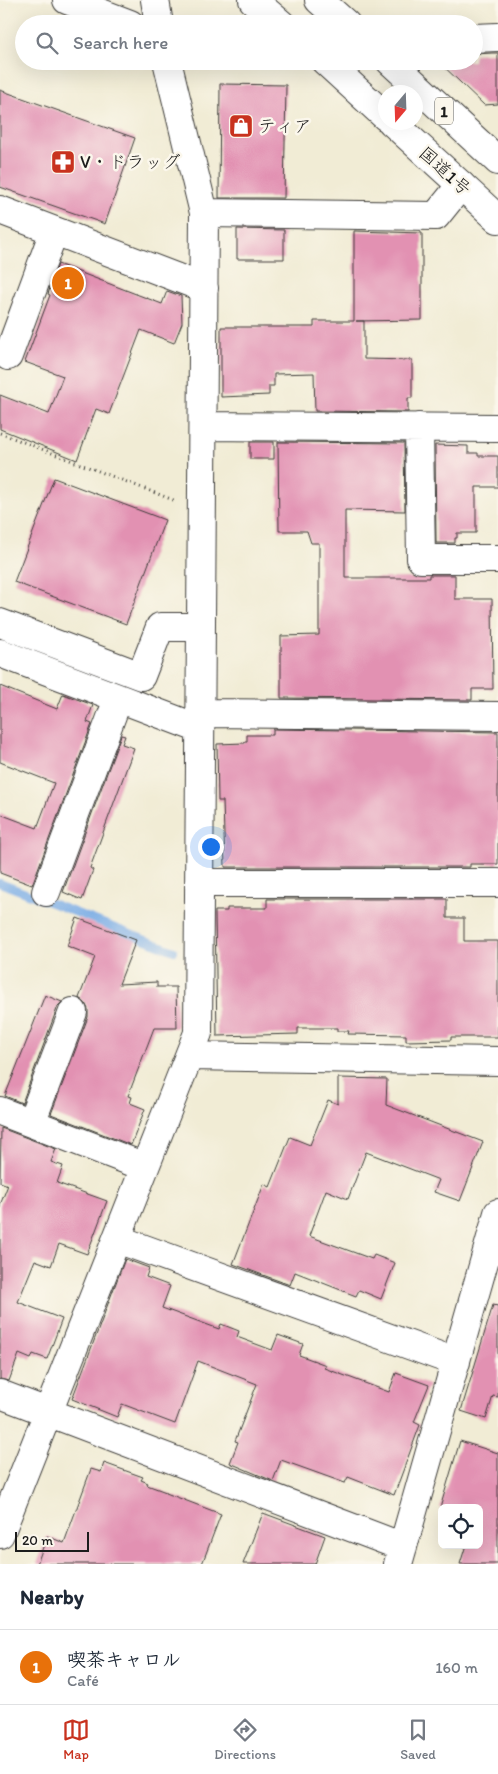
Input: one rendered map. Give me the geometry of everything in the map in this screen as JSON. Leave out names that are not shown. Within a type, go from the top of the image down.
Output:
[{"type":"main road","points":[[68,0],[107,15]]},
{"type":"main road","points":[[155,0],[158,15]]},
{"type":"main road","points":[[253,0],[270,15]]},
{"type":"main road","points":[[319,0],[336,15]]},
{"type":"main road","points":[[483,38],[498,37]]},
{"type":"main road","points":[[0,1534],[198,1033],[204,213],[169,70]]},
{"type":"main road","points":[[335,70],[378,109]]},
{"type":"main road","name":"1","points":[[400,70],[498,161]]},
{"type":"main road","name":"国道1号","points":[[401,130],[498,219]]},
{"type":"main road","points":[[204,213],[436,216],[461,185]]},
{"type":"main road","points":[[0,210],[204,288]]},
{"type":"main road","points":[[8,356],[54,231]]},
{"type":"main road","points":[[202,426],[498,428]]},
{"type":"main road","points":[[419,427],[421,558],[498,559]]},
{"type":"main road","points":[[0,622],[142,676],[160,627],[201,627]]},
{"type":"main road","points":[[0,653],[118,699],[200,721],[498,716]]},
{"type":"main road","points":[[46,892],[118,699]]},
{"type":"main road","points":[[199,884],[498,883]]},
{"type":"main road","points":[[31,1123],[73,1012]]},
{"type":"main road","points":[[189,1056],[498,1061]]},
{"type":"main road","points":[[0,1111],[145,1167]]},
{"type":"main road","points":[[0,1394],[401,1555],[456,1362],[490,1274],[498,1213]]},
{"type":"main road","points":[[117,1239],[456,1362]]},
{"type":"path","points":[[0,433],[202,511]]},
{"type":"building","points":[[498,53],[498,104],[484,105],[447,70],[483,70],[483,54]]},
{"type":"building","points":[[220,84],[286,85],[284,198],[219,198]]},
{"type":"building","name":"V・ドラッグ","points":[[0,90],[135,138],[105,224],[0,187]]},
{"type":"building","points":[[237,229],[284,230],[284,259],[237,259]]},
{"type":"building","points":[[354,231],[422,233],[422,320],[356,321],[364,321],[364,359],[412,360],[412,398],[408,398],[408,412],[315,411],[314,373],[274,374],[274,386],[269,386],[269,395],[221,397],[221,327],[314,327],[314,321],[354,321]]},
{"type":"building","points":[[58,264],[162,304],[167,291],[181,296],[182,323],[174,343],[141,330],[109,414],[96,409],[77,460],[0,429],[0,395],[49,414],[63,376],[25,362],[50,295],[48,294]]},
{"type":"building","points":[[250,442],[274,442],[274,459],[250,459]]},
{"type":"building","points":[[278,442],[404,443],[405,511],[345,510],[345,578],[429,578],[429,575],[455,575],[455,599],[492,599],[493,689],[472,689],[472,700],[281,698],[281,636],[319,635],[319,543],[311,543],[307,531],[279,531]]},
{"type":"building","points":[[435,445],[468,446],[468,453],[478,453],[478,456],[498,456],[498,487],[476,487],[476,533],[457,533],[455,543],[436,543]]},
{"type":"building","points":[[54,478],[165,520],[126,624],[14,582]]},
{"type":"building","points":[[0,686],[57,709],[63,694],[93,705],[87,722],[92,724],[32,885],[0,873],[0,814],[37,828],[54,783],[0,762]]},
{"type":"building","points":[[273,729],[498,732],[498,864],[470,864],[470,867],[225,867],[223,801],[218,801],[217,744],[245,743],[247,735],[273,735]]},
{"type":"building","points":[[121,735],[125,736],[122,744],[134,748],[90,868],[93,870],[82,900],[63,892]]},
{"type":"building","points":[[267,899],[447,899],[447,918],[464,918],[464,941],[498,941],[498,1037],[451,1037],[451,1040],[406,1041],[406,1035],[348,1034],[349,1031],[337,1031],[337,1028],[298,1028],[298,1034],[217,1036],[215,911],[227,911],[227,908],[267,908]]},
{"type":"building","points":[[77,918],[136,940],[119,984],[157,982],[157,987],[176,987],[177,1028],[154,1028],[128,1096],[132,1097],[130,1103],[145,1109],[131,1145],[51,1114],[88,1017],[88,1009],[79,998],[95,957],[67,946]]},
{"type":"building","points":[[45,995],[62,1002],[58,1006],[22,1103],[5,1096]]},
{"type":"building","points":[[338,1078],[387,1079],[386,1105],[483,1142],[460,1201],[434,1192],[439,1180],[366,1152],[348,1199],[326,1190],[309,1236],[372,1259],[374,1255],[395,1263],[381,1299],[359,1290],[356,1296],[295,1272],[290,1285],[233,1264],[264,1184],[270,1187],[290,1137],[310,1145],[328,1100],[338,1104]]},
{"type":"building","points":[[1,1128],[56,1149],[51,1162],[63,1166],[57,1183],[107,1201],[87,1254],[59,1244],[51,1266],[35,1260],[18,1302],[62,1319],[47,1359],[33,1354],[31,1359],[19,1354],[9,1381],[0,1379],[0,1205],[8,1185],[0,1182]]},
{"type":"building","points":[[125,1259],[149,1268],[146,1277],[170,1286],[162,1308],[219,1329],[221,1324],[239,1331],[237,1337],[272,1350],[278,1335],[303,1344],[299,1355],[326,1365],[324,1368],[389,1392],[396,1373],[429,1385],[414,1422],[420,1425],[394,1495],[348,1477],[345,1483],[281,1460],[273,1481],[230,1463],[238,1442],[235,1441],[257,1384],[198,1361],[175,1424],[122,1404],[117,1417],[72,1399]]},
{"type":"building","points":[[493,1305],[498,1306],[498,1397],[493,1396],[486,1419],[461,1411]]},
{"type":"building","points":[[460,1441],[498,1453],[498,1564],[460,1564],[465,1549],[483,1549],[483,1504],[441,1504]]},
{"type":"building","points":[[104,1463],[143,1477],[141,1480],[148,1483],[147,1485],[221,1514],[202,1564],[37,1564],[47,1536],[64,1543],[91,1469],[101,1472]]},
{"type":"building","points":[[263,1513],[325,1536],[315,1564],[243,1564]]},
{"type":"waterway","points":[[0,883],[174,951]]},
{"type":"place","name":"ティア","points":[[241,126]]},
{"type":"place","name":"V・ドラッグ","points":[[63,162]]},
{"type":"place","name":"喫茶キャロル","points":[[68,283]]}]
